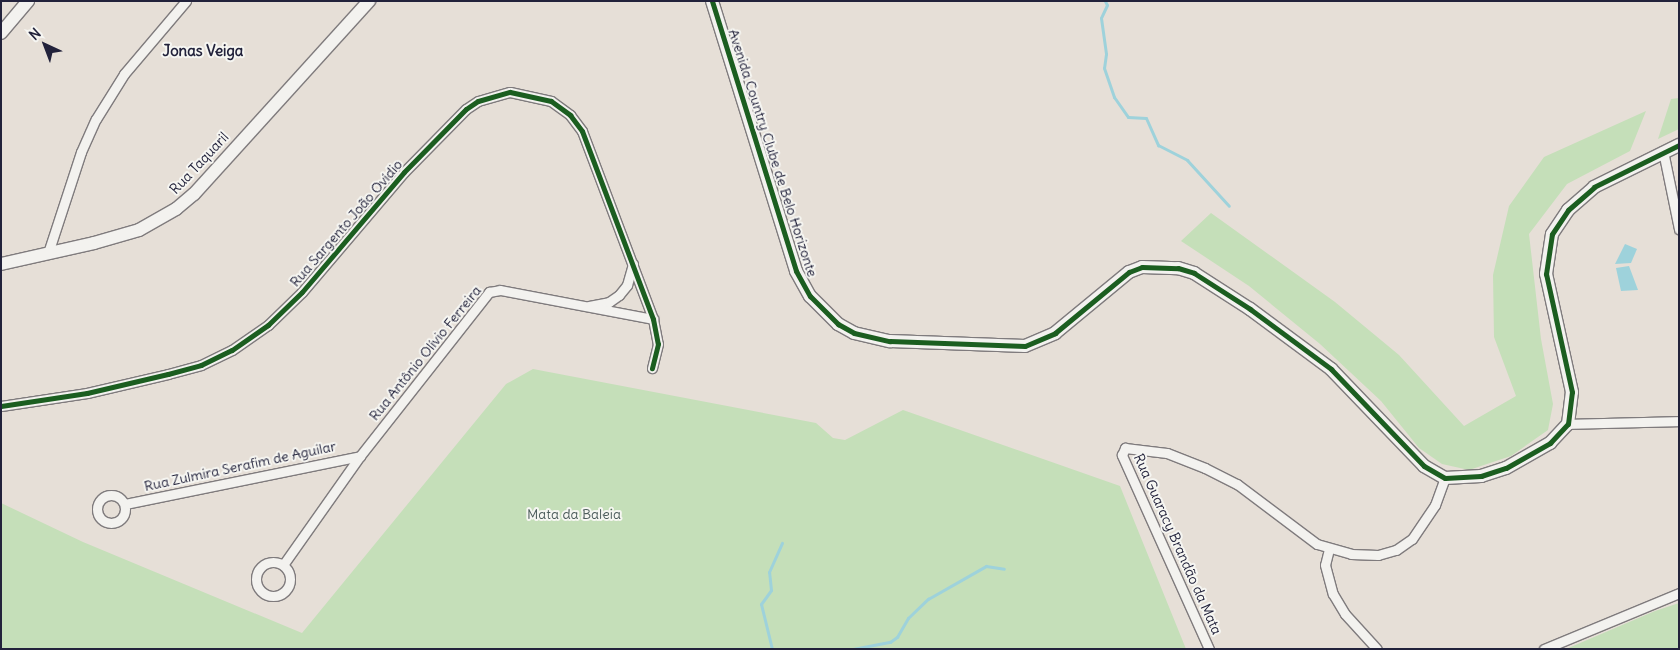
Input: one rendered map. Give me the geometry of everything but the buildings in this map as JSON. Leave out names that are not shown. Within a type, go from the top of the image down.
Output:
[{"type":"street","points":[[1,33],[28,1]]},
{"type":"street","points":[[48,253],[82,152],[96,119],[124,74],[186,1]]},
{"type":"street","name":"Rua Taquaril","points":[[1,264],[94,244],[139,230],[176,209],[194,194],[369,1]]},
{"type":"street","name":"Avenida Country Clube de Belo Horizonte","points":[[712,1],[796,271],[810,296],[838,324],[854,333],[890,341],[1025,346],[1055,333],[1129,272],[1142,268],[1178,268],[1194,273],[1250,309],[1331,369],[1424,466],[1445,478]]},
{"type":"street","name":"Rua Sargento João Ovídio","points":[[1,406],[87,393],[168,374],[201,365],[232,350],[274,320],[302,292],[404,172],[456,119],[478,101],[493,95],[510,92],[540,96],[577,122],[634,264],[653,319],[658,344],[652,368]]},
{"type":"street","points":[[1377,649],[1345,614],[1333,594],[1325,565],[1328,549],[1378,555],[1396,550],[1421,528],[1435,505],[1445,478],[1481,476],[1506,468],[1550,443],[1568,424],[1572,392],[1546,274],[1552,234],[1568,210],[1594,187],[1663,151],[1679,145]]},
{"type":"street","points":[[1663,151],[1679,229]]},
{"type":"street","points":[[584,307],[609,302],[619,295],[627,284],[634,264]]},
{"type":"street","name":"Rua Antônio Olívio Ferreira","points":[[282,565],[360,456],[489,292],[500,290],[653,319]]},
{"type":"street","points":[[1568,424],[1679,421]]},
{"type":"street","name":"Rua Guaracy Brandão da Mata","points":[[1209,649],[1122,451],[1128,447],[1167,453],[1205,468],[1237,484],[1286,524],[1328,549]]},
{"type":"street","name":"Rua Zulmira Serafim de Aguilar","points":[[125,504],[360,456]]},
{"type":"street","points":[[1544,649],[1679,593]]},
{"type":"green space","points":[[1679,98],[1679,129],[1658,139],[1671,99]]},
{"type":"green space","points":[[1646,111],[1630,151],[1567,184],[1529,234],[1541,339],[1553,404],[1548,430],[1511,456],[1469,470],[1442,464],[1419,448],[1381,401],[1320,344],[1249,286],[1181,241],[1211,213],[1335,302],[1399,355],[1464,426],[1516,396],[1494,337],[1493,275],[1509,206],[1544,157]]},
{"type":"green space","name":"Mata da Baleia","points":[[533,369],[816,423],[833,438],[845,440],[903,410],[1120,486],[1186,649],[1,649],[1,503],[83,542],[302,633],[506,384]]},
{"type":"green space","points":[[1679,603],[1679,649],[1566,649],[1655,611]]},
{"type":"water","points":[[1625,244],[1637,249],[1631,263],[1615,264]]},
{"type":"water","points":[[1629,266],[1638,290],[1621,291],[1616,268]]},
{"type":"waterway","points":[[1105,1],[1107,5],[1101,18],[1106,54],[1104,68],[1114,97],[1128,117],[1146,118],[1158,145],[1187,160],[1229,206]]},
{"type":"waterway","points":[[772,649],[761,604],[771,590],[769,572],[782,543]]},
{"type":"waterway","points":[[853,649],[890,642],[897,637],[908,618],[928,599],[986,566],[1004,569]]},
{"type":"cycle path","points":[[712,1],[796,271],[810,296],[838,324],[854,333],[890,341],[1025,346],[1055,333],[1129,272],[1142,267],[1178,268],[1194,273],[1250,309],[1331,369],[1424,466],[1445,478],[1481,476],[1506,468],[1550,443],[1568,424],[1572,392],[1546,274],[1552,234],[1568,210],[1594,187],[1679,145]]},
{"type":"cycle path","points":[[1,406],[87,393],[168,374],[201,365],[232,350],[268,325],[302,292],[404,172],[466,109],[478,101],[510,92],[551,101],[570,115],[582,131],[653,319],[658,344],[652,368]]},
{"type":"district","name":"Jonas Veiga","points":[[203,51]]}]
